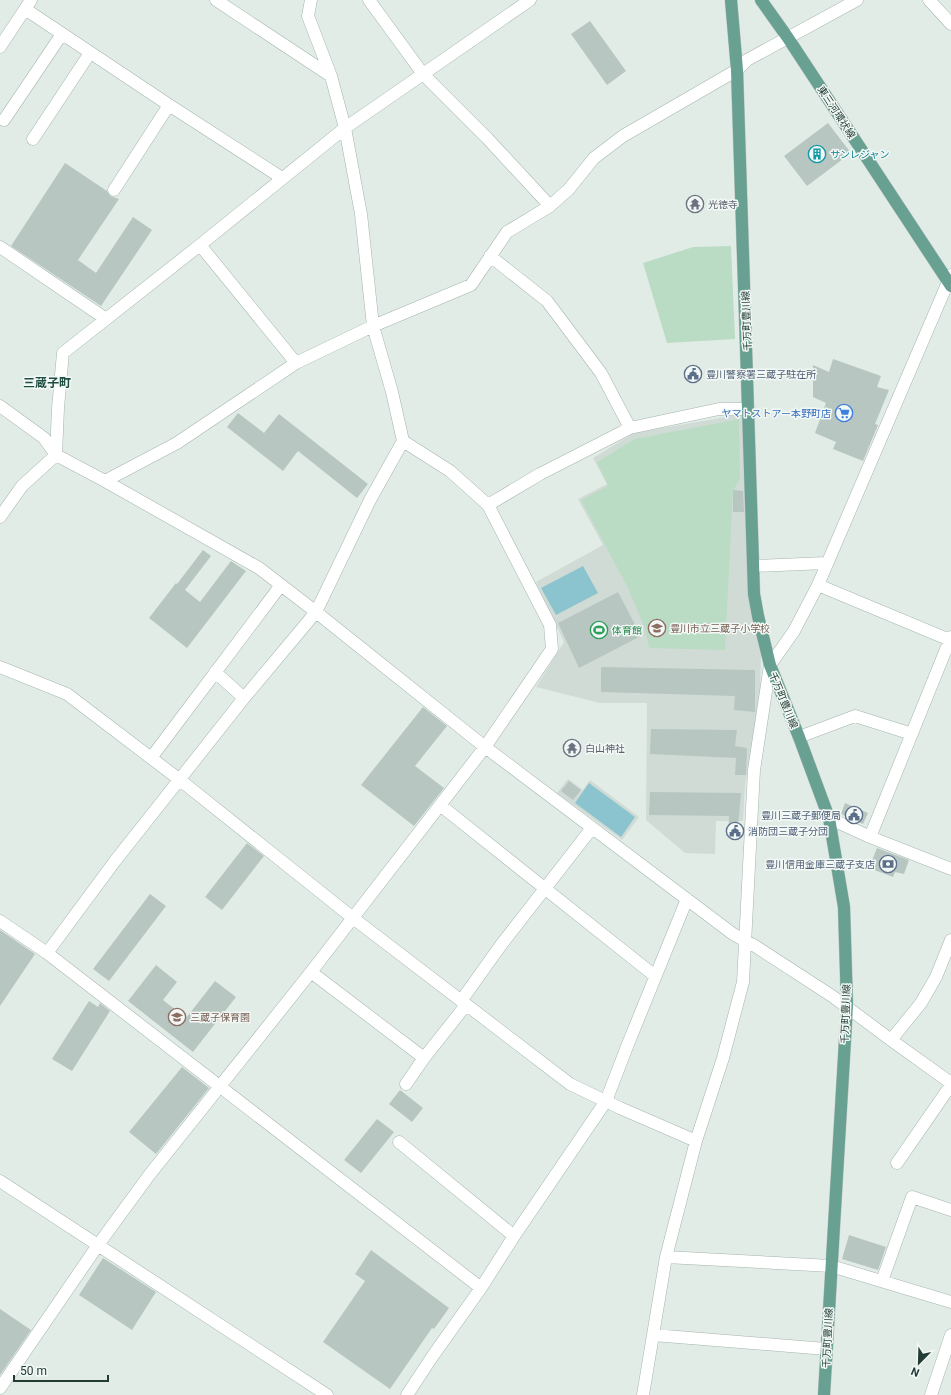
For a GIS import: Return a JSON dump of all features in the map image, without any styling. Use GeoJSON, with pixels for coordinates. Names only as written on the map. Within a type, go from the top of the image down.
{"type":"FeatureCollection","features":[{"type":"Feature","properties":{"kind":"main road","name":"千万町豊川線"},"geometry":{"type":"LineString","coordinates":[[731,0],[737,70],[754,594],[770,665],[829,818],[844,907],[846,1006],[824,1395]]}},
{"type":"Feature","properties":{"kind":"main road","name":"東三河環状線"},"geometry":{"type":"LineString","coordinates":[[761,0],[950,281]]}},
{"type":"Feature","properties":{"kind":"street"},"geometry":{"type":"LineString","coordinates":[[216,0],[332,76]]}},
{"type":"Feature","properties":{"kind":"street"},"geometry":{"type":"LineString","coordinates":[[47,953],[115,861],[244,698],[316,612],[370,500],[403,441],[392,392],[373,326],[361,214],[345,128],[332,76],[308,16],[311,0]]}},
{"type":"Feature","properties":{"kind":"street"},"geometry":{"type":"LineString","coordinates":[[369,0],[423,74],[487,138],[550,206]]}},
{"type":"Feature","properties":{"kind":"street"},"geometry":{"type":"LineString","coordinates":[[0,517],[22,486],[56,455],[58,408],[64,353],[345,128],[530,0]]}},
{"type":"Feature","properties":{"kind":"street"},"geometry":{"type":"LineString","coordinates":[[105,481],[177,443],[296,363],[373,326],[470,285],[507,232],[550,206],[569,189],[594,158],[623,136],[737,70],[747,60],[857,0]]}},
{"type":"Feature","properties":{"kind":"street"},"geometry":{"type":"LineString","coordinates":[[929,0],[951,24]]}},
{"type":"Feature","properties":{"kind":"street"},"geometry":{"type":"LineString","coordinates":[[0,47],[28,4],[62,34],[282,178]]}},
{"type":"Feature","properties":{"kind":"street"},"geometry":{"type":"LineString","coordinates":[[4,120],[62,34]]}},
{"type":"Feature","properties":{"kind":"street"},"geometry":{"type":"LineString","coordinates":[[33,139],[90,53]]}},
{"type":"Feature","properties":{"kind":"street"},"geometry":{"type":"LineString","coordinates":[[114,190],[169,105]]}},
{"type":"Feature","properties":{"kind":"street"},"geometry":{"type":"LineString","coordinates":[[200,245],[296,363]]}},
{"type":"Feature","properties":{"kind":"street"},"geometry":{"type":"LineString","coordinates":[[0,247],[106,319]]}},
{"type":"Feature","properties":{"kind":"street"},"geometry":{"type":"LineString","coordinates":[[490,256],[547,301],[601,373],[630,428]]}},
{"type":"Feature","properties":{"kind":"street"},"geometry":{"type":"LineString","coordinates":[[643,1395],[666,1257],[696,1141],[723,1058],[743,982],[754,770],[770,665],[794,631],[818,585],[826,563],[950,281]]}},
{"type":"Feature","properties":{"kind":"street"},"geometry":{"type":"LineString","coordinates":[[0,406],[44,438],[56,455],[259,568],[485,747],[733,934],[761,950],[846,1006],[951,1084],[897,1163]]}},
{"type":"Feature","properties":{"kind":"street"},"geometry":{"type":"LineString","coordinates":[[488,505],[540,474],[630,428],[719,409],[749,409]]}},
{"type":"Feature","properties":{"kind":"street"},"geometry":{"type":"LineString","coordinates":[[0,1388],[98,1245],[150,1174],[221,1087],[485,747],[552,648],[550,625],[488,505],[450,471],[403,441]]}},
{"type":"Feature","properties":{"kind":"street"},"geometry":{"type":"LineString","coordinates":[[754,566],[826,563]]}},
{"type":"Feature","properties":{"kind":"street"},"geometry":{"type":"LineString","coordinates":[[151,758],[282,585]]}},
{"type":"Feature","properties":{"kind":"street"},"geometry":{"type":"LineString","coordinates":[[818,585],[950,638],[870,837]]}},
{"type":"Feature","properties":{"kind":"street"},"geometry":{"type":"LineString","coordinates":[[0,667],[67,694],[180,780],[353,918],[570,1084],[696,1141]]}},
{"type":"Feature","properties":{"kind":"street"},"geometry":{"type":"LineString","coordinates":[[215,672],[244,698]]}},
{"type":"Feature","properties":{"kind":"street"},"geometry":{"type":"LineString","coordinates":[[799,737],[855,716],[912,734]]}},
{"type":"Feature","properties":{"kind":"street"},"geometry":{"type":"LineString","coordinates":[[440,805],[655,976]]}},
{"type":"Feature","properties":{"kind":"street"},"geometry":{"type":"LineString","coordinates":[[829,818],[870,837],[951,869]]}},
{"type":"Feature","properties":{"kind":"street"},"geometry":{"type":"LineString","coordinates":[[406,1084],[545,888],[592,828]]}},
{"type":"Feature","properties":{"kind":"street"},"geometry":{"type":"LineString","coordinates":[[407,1395],[481,1288],[514,1236],[606,1101],[687,899]]}},
{"type":"Feature","properties":{"kind":"street"},"geometry":{"type":"LineString","coordinates":[[0,921],[47,953],[481,1288]]}},
{"type":"Feature","properties":{"kind":"street"},"geometry":{"type":"LineString","coordinates":[[891,1040],[921,1003],[936,977],[951,940]]}},
{"type":"Feature","properties":{"kind":"street"},"geometry":{"type":"LineString","coordinates":[[311,972],[424,1058]]}},
{"type":"Feature","properties":{"kind":"street"},"geometry":{"type":"LineString","coordinates":[[399,1142],[514,1236]]}},
{"type":"Feature","properties":{"kind":"street"},"geometry":{"type":"LineString","coordinates":[[0,1181],[326,1395]]}},
{"type":"Feature","properties":{"kind":"street"},"geometry":{"type":"LineString","coordinates":[[882,1281],[912,1197],[951,1210]]}},
{"type":"Feature","properties":{"kind":"street"},"geometry":{"type":"LineString","coordinates":[[666,1257],[831,1266],[951,1302]]}},
{"type":"Feature","properties":{"kind":"street"},"geometry":{"type":"LineString","coordinates":[[653,1335],[826,1349]]}},
{"type":"Feature","properties":{"kind":"street"},"geometry":{"type":"LineString","coordinates":[[931,1395],[948,1354],[951,1335]]}},
{"type":"Feature","properties":{"kind":"shaded area","name":"豊川市立三蔵子小学校"},"geometry":{"type":"Polygon","coordinates":[[[743,414],[761,649],[760,692],[745,786],[743,821],[716,821],[715,854],[685,853],[646,820],[647,703],[600,703],[536,687],[564,642],[536,582],[603,545],[578,499],[607,484],[593,458],[634,433],[743,414]]]}},
{"type":"Feature","properties":{"kind":"shaded area"},"geometry":{"type":"Polygon","coordinates":[[[568,779],[583,790],[590,780],[639,817],[622,840],[557,793],[568,779]]]}},
{"type":"Feature","properties":{"kind":"green space"},"geometry":{"type":"Polygon","coordinates":[[[731,246],[735,339],[667,343],[643,263],[693,247],[731,246]]]}},
{"type":"Feature","properties":{"kind":"green space"},"geometry":{"type":"Polygon","coordinates":[[[739,419],[740,479],[733,491],[725,650],[649,648],[645,628],[627,586],[581,500],[608,486],[597,462],[635,439],[739,419]]]}},
{"type":"Feature","properties":{"kind":"water"},"geometry":{"type":"Polygon","coordinates":[[[583,566],[598,593],[556,615],[541,588],[583,566]]]}},
{"type":"Feature","properties":{"kind":"water"},"geometry":{"type":"Polygon","coordinates":[[[589,783],[635,817],[621,837],[575,803],[589,783]]]}},
{"type":"Feature","properties":{"kind":"building"},"geometry":{"type":"Polygon","coordinates":[[[590,21],[626,71],[607,85],[571,34],[590,21]]]}},
{"type":"Feature","properties":{"kind":"building","name":"サンレジャン"},"geometry":{"type":"Polygon","coordinates":[[[828,123],[851,153],[807,186],[784,156],[828,123]]]}},
{"type":"Feature","properties":{"kind":"building"},"geometry":{"type":"Polygon","coordinates":[[[65,163],[107,191],[110,196],[119,199],[78,260],[96,273],[133,217],[152,230],[101,306],[11,246],[65,163]]]}},
{"type":"Feature","properties":{"kind":"building"},"geometry":{"type":"Polygon","coordinates":[[[833,359],[881,376],[877,387],[889,390],[875,424],[878,425],[863,461],[833,449],[836,442],[815,433],[826,403],[813,397],[813,365],[829,372],[833,359]]]}},
{"type":"Feature","properties":{"kind":"building"},"geometry":{"type":"Polygon","coordinates":[[[238,413],[264,433],[279,414],[368,484],[357,498],[298,451],[283,471],[227,427],[238,413]]]}},
{"type":"Feature","properties":{"kind":"building"},"geometry":{"type":"Polygon","coordinates":[[[733,490],[743,491],[744,512],[733,512],[733,490]]]}},
{"type":"Feature","properties":{"kind":"building"},"geometry":{"type":"Polygon","coordinates":[[[203,550],[211,556],[185,590],[200,602],[231,561],[246,571],[187,648],[149,618],[203,550]]]}},
{"type":"Feature","properties":{"kind":"building","name":"体育館"},"geometry":{"type":"Polygon","coordinates":[[[618,592],[641,636],[579,668],[558,623],[618,592]]]}},
{"type":"Feature","properties":{"kind":"building"},"geometry":{"type":"Polygon","coordinates":[[[601,667],[755,670],[755,712],[734,710],[735,696],[601,692],[601,667]]]}},
{"type":"Feature","properties":{"kind":"building"},"geometry":{"type":"Polygon","coordinates":[[[423,707],[447,726],[415,766],[444,788],[414,826],[361,785],[423,707]]]}},
{"type":"Feature","properties":{"kind":"building"},"geometry":{"type":"Polygon","coordinates":[[[651,729],[737,730],[735,746],[747,748],[746,775],[735,775],[736,758],[650,754],[651,729]]]}},
{"type":"Feature","properties":{"kind":"building"},"geometry":{"type":"Polygon","coordinates":[[[569,781],[581,790],[573,800],[561,791],[569,781]]]}},
{"type":"Feature","properties":{"kind":"building"},"geometry":{"type":"Polygon","coordinates":[[[650,792],[741,793],[738,826],[742,826],[742,836],[728,836],[729,816],[649,815],[650,792]]]}},
{"type":"Feature","properties":{"kind":"building"},"geometry":{"type":"Polygon","coordinates":[[[845,803],[868,813],[863,824],[841,814],[845,803]]]}},
{"type":"Feature","properties":{"kind":"building"},"geometry":{"type":"Polygon","coordinates":[[[247,843],[264,856],[222,910],[205,897],[247,843]]]}},
{"type":"Feature","properties":{"kind":"building"},"geometry":{"type":"Polygon","coordinates":[[[877,848],[909,860],[904,874],[895,872],[893,877],[869,868],[877,848]]]}},
{"type":"Feature","properties":{"kind":"building"},"geometry":{"type":"Polygon","coordinates":[[[150,894],[166,906],[109,981],[93,969],[150,894]]]}},
{"type":"Feature","properties":{"kind":"building"},"geometry":{"type":"Polygon","coordinates":[[[0,930],[35,954],[0,1006],[0,930]]]}},
{"type":"Feature","properties":{"kind":"building"},"geometry":{"type":"Polygon","coordinates":[[[156,965],[177,982],[163,1000],[186,1018],[215,981],[236,997],[193,1052],[128,1001],[156,965]]]}},
{"type":"Feature","properties":{"kind":"building"},"geometry":{"type":"Polygon","coordinates":[[[89,1001],[98,1007],[100,1003],[110,1011],[72,1071],[52,1059],[89,1001]]]}},
{"type":"Feature","properties":{"kind":"building"},"geometry":{"type":"Polygon","coordinates":[[[182,1067],[209,1088],[156,1154],[129,1132],[182,1067]]]}},
{"type":"Feature","properties":{"kind":"building"},"geometry":{"type":"Polygon","coordinates":[[[400,1090],[423,1108],[412,1122],[389,1104],[400,1090]]]}},
{"type":"Feature","properties":{"kind":"building"},"geometry":{"type":"Polygon","coordinates":[[[377,1119],[394,1132],[361,1173],[344,1160],[377,1119]]]}},
{"type":"Feature","properties":{"kind":"building"},"geometry":{"type":"Polygon","coordinates":[[[849,1235],[886,1247],[878,1270],[842,1259],[849,1235]]]}},
{"type":"Feature","properties":{"kind":"building"},"geometry":{"type":"Polygon","coordinates":[[[371,1250],[449,1308],[434,1329],[432,1328],[390,1389],[323,1342],[365,1281],[355,1274],[371,1250]]]}},
{"type":"Feature","properties":{"kind":"building"},"geometry":{"type":"Polygon","coordinates":[[[103,1258],[156,1292],[132,1330],[79,1295],[103,1258]]]}},
{"type":"Feature","properties":{"kind":"building"},"geometry":{"type":"Polygon","coordinates":[[[0,1309],[31,1330],[0,1375],[0,1309]]]}},
{"type":"Feature","properties":{"kind":"place","name":"サンレジャン"},"geometry":{"type":"Point","coordinates":[817,154]}},
{"type":"Feature","properties":{"kind":"place","name":"光徳寺"},"geometry":{"type":"Point","coordinates":[695,204]}},
{"type":"Feature","properties":{"kind":"place","name":"豊川警察署三蔵子駐在所"},"geometry":{"type":"Point","coordinates":[693,374]}},
{"type":"Feature","properties":{"kind":"place","name":"ヤマトストアー本野町店"},"geometry":{"type":"Point","coordinates":[844,413]}},
{"type":"Feature","properties":{"kind":"place","name":"豊川市立三蔵子小学校"},"geometry":{"type":"Point","coordinates":[657,628]}},
{"type":"Feature","properties":{"kind":"place","name":"体育館"},"geometry":{"type":"Point","coordinates":[599,630]}},
{"type":"Feature","properties":{"kind":"place","name":"白山神社"},"geometry":{"type":"Point","coordinates":[572,748]}},
{"type":"Feature","properties":{"kind":"place","name":"豊川三蔵子郵便局"},"geometry":{"type":"Point","coordinates":[854,815]}},
{"type":"Feature","properties":{"kind":"place","name":"消防団三蔵子分団"},"geometry":{"type":"Point","coordinates":[735,831]}},
{"type":"Feature","properties":{"kind":"place","name":"豊川信用金庫三蔵子支店"},"geometry":{"type":"Point","coordinates":[888,864]}},
{"type":"Feature","properties":{"kind":"place","name":"三蔵子保育園"},"geometry":{"type":"Point","coordinates":[177,1017]}},
{"type":"Feature","properties":{"kind":"district","name":"三蔵子町"},"geometry":{"type":"Point","coordinates":[47,383]}}]}
